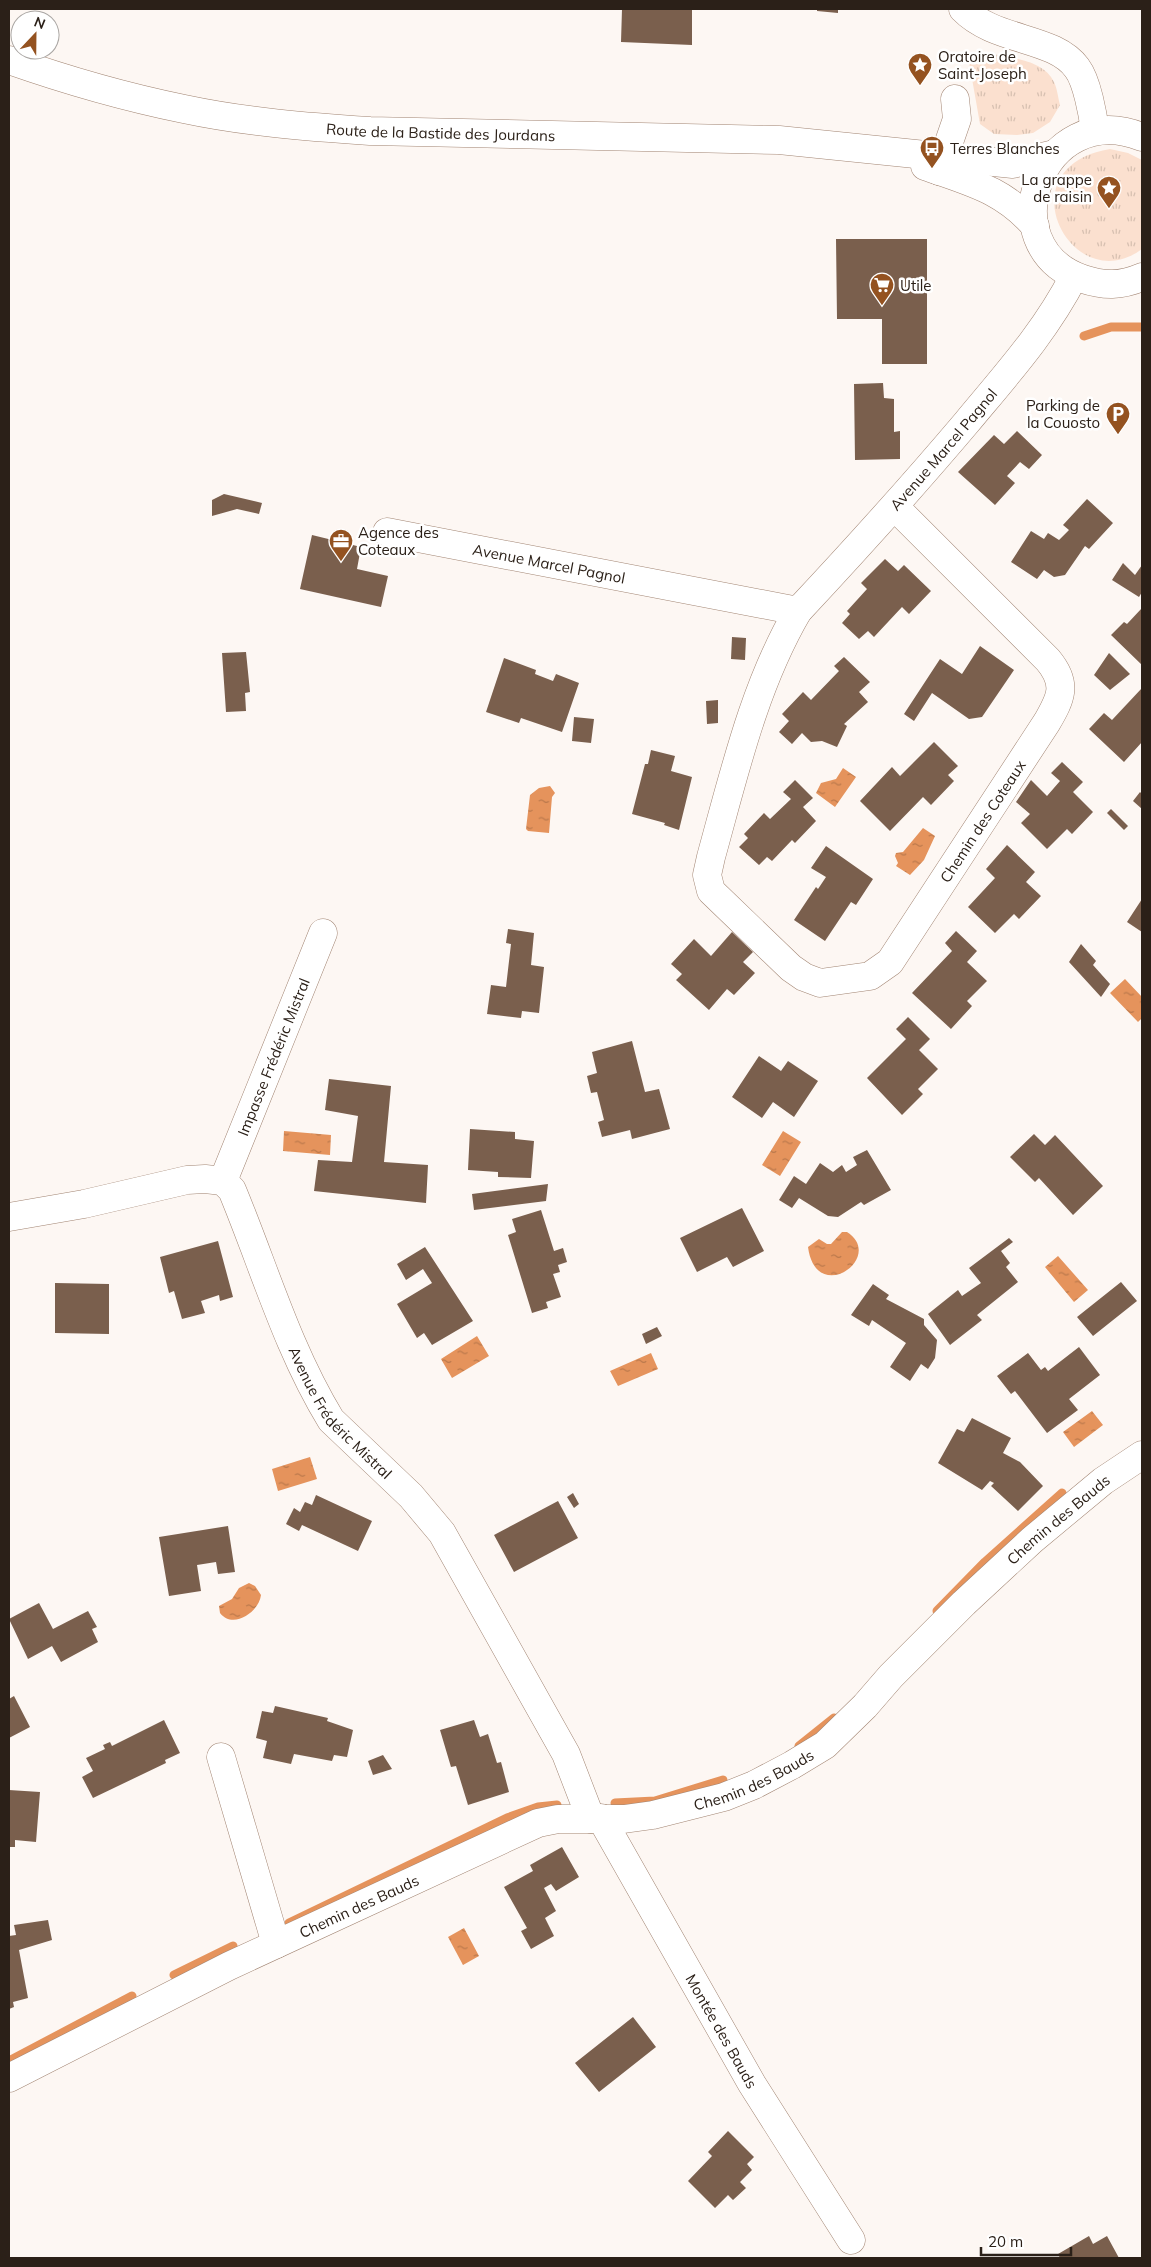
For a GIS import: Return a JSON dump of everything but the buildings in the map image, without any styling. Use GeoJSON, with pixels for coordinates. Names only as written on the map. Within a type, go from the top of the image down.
{"type":"FeatureCollection","features":[{"type":"Feature","properties":{"kind":"street"},"geometry":{"type":"LineString","coordinates":[[963,9],[995,31],[1044,46],[1063,54],[1071,60],[1079,70],[1093,117],[1095,131]]}},
{"type":"Feature","properties":{"kind":"street","name":"Route de la Bastide des Jourdans"},"geometry":{"type":"LineString","coordinates":[[9,60],[94,87],[185,109],[323,128],[370,131],[779,140],[881,151],[942,165],[1013,164],[1034,161],[1054,154]]}},
{"type":"Feature","properties":{"kind":"street"},"geometry":{"type":"LineString","coordinates":[[942,165],[957,119],[955,99]]}},
{"type":"Feature","properties":{"kind":"street"},"geometry":{"type":"LineString","coordinates":[[1142,137],[1113,130],[1095,131],[1069,142],[1054,154],[1042,169],[1035,187],[1032,207],[1035,226],[1044,248],[1051,258],[1074,276],[1098,284],[1112,285],[1142,278]]}},
{"type":"Feature","properties":{"kind":"street","name":"Route de la Bastide des Jourdans"},"geometry":{"type":"LineString","coordinates":[[942,165],[968,181],[1008,200],[1019,208],[1035,226]]}},
{"type":"Feature","properties":{"kind":"street","name":"Avenue Marcel Pagnol"},"geometry":{"type":"LineString","coordinates":[[707,875],[721,820],[764,680],[781,640],[798,611],[895,507],[1024,354],[1047,322],[1074,276]]}},
{"type":"Feature","properties":{"kind":"street","name":"Chemin des Coteaux"},"geometry":{"type":"LineString","coordinates":[[707,875],[709,886],[717,899],[804,978],[820,982],[870,976],[890,962],[1059,701],[1061,684],[1056,671],[1048,660],[895,507]]}},
{"type":"Feature","properties":{"kind":"street","name":"Avenue Marcel Pagnol"},"geometry":{"type":"LineString","coordinates":[[388,532],[798,611]]}},
{"type":"Feature","properties":{"kind":"street","name":"Impasse Frédéric Mistral"},"geometry":{"type":"LineString","coordinates":[[223,1181],[323,933]]}},
{"type":"Feature","properties":{"kind":"street"},"geometry":{"type":"LineString","coordinates":[[9,1217],[84,1204],[187,1180],[223,1181]]}},
{"type":"Feature","properties":{"kind":"street","name":"Avenue Frédéric Mistral"},"geometry":{"type":"LineString","coordinates":[[223,1181],[232,1190],[299,1363],[331,1420],[411,1496],[442,1533],[566,1754],[596,1818]]}},
{"type":"Feature","properties":{"kind":"street","name":"Chemin des Bauds"},"geometry":{"type":"LineString","coordinates":[[9,2078],[229,1966],[538,1823],[558,1819],[624,1819],[653,1815],[724,1797],[754,1785],[825,1745],[964,1603],[1025,1546],[1103,1481],[1142,1455]]}},
{"type":"Feature","properties":{"kind":"street"},"geometry":{"type":"LineString","coordinates":[[221,1757],[276,1944]]}},
{"type":"Feature","properties":{"kind":"street","name":"Montée des Bauds"},"geometry":{"type":"LineString","coordinates":[[596,1818],[752,2084],[851,2240]]}},
{"type":"Feature","properties":{"kind":"green space"},"geometry":{"type":"Polygon","coordinates":[[[992,54],[1027,61],[1043,69],[1049,75],[1055,84],[1060,105],[1050,122],[1033,133],[1017,135],[994,134],[980,124],[968,56],[992,54]]]}},
{"type":"Feature","properties":{"kind":"green space"},"geometry":{"type":"Polygon","coordinates":[[[1110,149],[1128,153],[1142,160],[1142,249],[1116,260],[1092,258],[1073,245],[1059,225],[1054,202],[1060,180],[1077,161],[1110,149]]]}},
{"type":"Feature","properties":{"kind":"water"},"geometry":{"type":"Polygon","coordinates":[[[843,768],[856,777],[835,807],[816,793],[821,783],[836,779],[843,768]]]}},
{"type":"Feature","properties":{"kind":"water"},"geometry":{"type":"Polygon","coordinates":[[[550,786],[555,793],[552,797],[549,833],[528,831],[526,829],[530,795],[539,788],[550,786]]]}},
{"type":"Feature","properties":{"kind":"water"},"geometry":{"type":"Polygon","coordinates":[[[923,828],[935,836],[924,860],[910,875],[896,866],[898,863],[895,856],[896,853],[903,852],[923,828]]]}},
{"type":"Feature","properties":{"kind":"water"},"geometry":{"type":"Polygon","coordinates":[[[1125,979],[1142,997],[1142,1018],[1138,1022],[1110,993],[1125,979]]]}},
{"type":"Feature","properties":{"kind":"water"},"geometry":{"type":"Polygon","coordinates":[[[284,1131],[331,1135],[330,1155],[283,1151],[284,1131]]]}},
{"type":"Feature","properties":{"kind":"water"},"geometry":{"type":"Polygon","coordinates":[[[783,1131],[801,1142],[780,1176],[762,1165],[783,1131]]]}},
{"type":"Feature","properties":{"kind":"water"},"geometry":{"type":"Polygon","coordinates":[[[842,1232],[847,1232],[857,1242],[858,1253],[854,1264],[845,1271],[834,1275],[823,1273],[814,1265],[808,1247],[819,1239],[827,1244],[831,1244],[842,1232]]]}},
{"type":"Feature","properties":{"kind":"water"},"geometry":{"type":"Polygon","coordinates":[[[1058,1256],[1088,1290],[1074,1302],[1045,1267],[1058,1256]]]}},
{"type":"Feature","properties":{"kind":"water"},"geometry":{"type":"Polygon","coordinates":[[[477,1336],[489,1356],[452,1378],[441,1359],[477,1336]]]}},
{"type":"Feature","properties":{"kind":"water"},"geometry":{"type":"Polygon","coordinates":[[[651,1353],[658,1369],[618,1386],[610,1371],[651,1353]]]}},
{"type":"Feature","properties":{"kind":"water"},"geometry":{"type":"Polygon","coordinates":[[[1092,1411],[1103,1425],[1074,1447],[1063,1432],[1092,1411]]]}},
{"type":"Feature","properties":{"kind":"water"},"geometry":{"type":"Polygon","coordinates":[[[310,1457],[317,1479],[278,1491],[272,1469],[310,1457]]]}},
{"type":"Feature","properties":{"kind":"water"},"geometry":{"type":"Polygon","coordinates":[[[249,1583],[255,1586],[261,1595],[256,1607],[245,1617],[232,1620],[225,1618],[220,1613],[219,1606],[232,1599],[239,1588],[249,1583]]]}},
{"type":"Feature","properties":{"kind":"water"},"geometry":{"type":"Polygon","coordinates":[[[464,1928],[479,1956],[463,1965],[448,1937],[464,1928]]]}},
{"type":"Feature","properties":{"kind":"waterway"},"geometry":{"type":"LineString","coordinates":[[1084,336],[1111,327],[1142,327]]}},
{"type":"Feature","properties":{"kind":"waterway"},"geometry":{"type":"LineString","coordinates":[[937,1611],[985,1562],[1062,1493]]}},
{"type":"Feature","properties":{"kind":"waterway"},"geometry":{"type":"LineString","coordinates":[[799,1746],[834,1718]]}},
{"type":"Feature","properties":{"kind":"waterway"},"geometry":{"type":"LineString","coordinates":[[615,1803],[655,1801],[723,1780]]}},
{"type":"Feature","properties":{"kind":"waterway"},"geometry":{"type":"LineString","coordinates":[[289,1923],[507,1818],[538,1807],[557,1805]]}},
{"type":"Feature","properties":{"kind":"waterway"},"geometry":{"type":"LineString","coordinates":[[174,1975],[233,1946]]}},
{"type":"Feature","properties":{"kind":"waterway"},"geometry":{"type":"LineString","coordinates":[[9,2061],[132,1996]]}},
{"type":"Feature","properties":{"kind":"place","name":"Oratoire de Saint-Joseph"},"geometry":{"type":"Point","coordinates":[920,86]}},
{"type":"Feature","properties":{"kind":"place","name":"Terres Blanches"},"geometry":{"type":"Point","coordinates":[932,169]}},
{"type":"Feature","properties":{"kind":"place","name":"La grappe de raisin"},"geometry":{"type":"Point","coordinates":[1109,209]}},
{"type":"Feature","properties":{"kind":"place","name":"Utile"},"geometry":{"type":"Point","coordinates":[882,306]}},
{"type":"Feature","properties":{"kind":"place","name":"Parking de la Couosto"},"geometry":{"type":"Point","coordinates":[1118,435]}},
{"type":"Feature","properties":{"kind":"place","name":"Agence des Coteaux"},"geometry":{"type":"Point","coordinates":[341,562]}}]}
